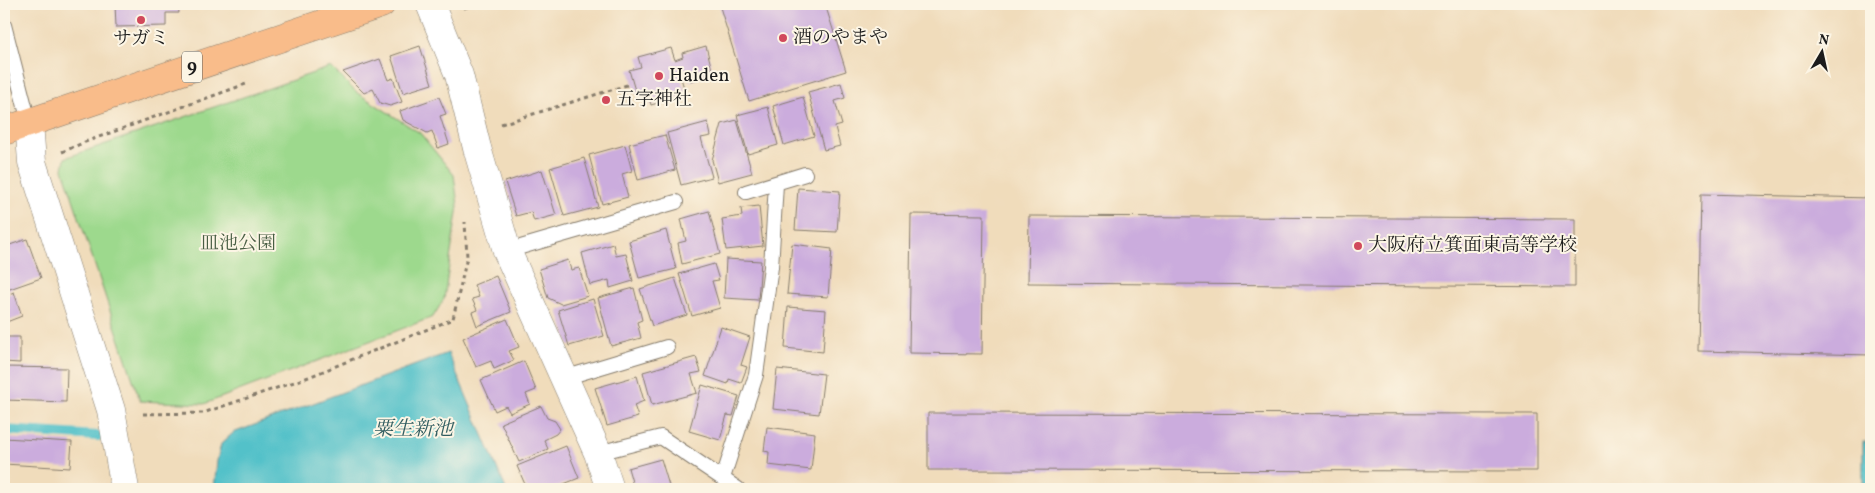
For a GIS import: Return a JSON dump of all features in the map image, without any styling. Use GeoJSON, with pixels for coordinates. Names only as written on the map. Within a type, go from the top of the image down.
{"type":"FeatureCollection","features":[{"type":"Feature","properties":{"kind":"main road","name":"9"},"geometry":{"type":"LineString","coordinates":[[16,126],[381,4]]}},
{"type":"Feature","properties":{"kind":"street"},"geometry":{"type":"LineString","coordinates":[[433,11],[459,75],[477,148],[507,251],[598,453],[610,489]]}},
{"type":"Feature","properties":{"kind":"street"},"geometry":{"type":"LineString","coordinates":[[16,126],[32,162],[111,410],[125,489]]}},
{"type":"Feature","properties":{"kind":"lane"},"geometry":{"type":"LineString","coordinates":[[4,26],[16,126]]}},
{"type":"Feature","properties":{"kind":"lane"},"geometry":{"type":"LineString","coordinates":[[746,192],[805,174]]}},
{"type":"Feature","properties":{"kind":"lane"},"geometry":{"type":"LineString","coordinates":[[723,478],[756,375],[771,267],[776,184]]}},
{"type":"Feature","properties":{"kind":"lane"},"geometry":{"type":"LineString","coordinates":[[507,251],[676,202]]}},
{"type":"Feature","properties":{"kind":"lane"},"geometry":{"type":"LineString","coordinates":[[564,378],[667,347]]}},
{"type":"Feature","properties":{"kind":"lane"},"geometry":{"type":"LineString","coordinates":[[598,453],[661,437],[738,489]]}},
{"type":"Feature","properties":{"kind":"path"},"geometry":{"type":"LineString","coordinates":[[433,11],[475,4]]}},
{"type":"Feature","properties":{"kind":"path"},"geometry":{"type":"LineString","coordinates":[[54,155],[85,142],[251,83]]}},
{"type":"Feature","properties":{"kind":"path"},"geometry":{"type":"LineString","coordinates":[[509,122],[627,85]]}},
{"type":"Feature","properties":{"kind":"path"},"geometry":{"type":"LineString","coordinates":[[111,410],[135,414],[203,413],[306,378],[453,319],[466,257],[465,220]]}},
{"type":"Feature","properties":{"kind":"green space","name":"皿池公園"},"geometry":{"type":"Polygon","coordinates":[[[331,67],[356,92],[420,133],[454,175],[458,206],[444,299],[433,317],[204,404],[140,401],[63,169],[65,158],[331,67]]]}},
{"type":"Feature","properties":{"kind":"water","name":"粟生新池"},"geometry":{"type":"Polygon","coordinates":[[[448,353],[506,489],[214,489],[221,444],[233,433],[448,353]]]}},
{"type":"Feature","properties":{"kind":"water"},"geometry":{"type":"Polygon","coordinates":[[[1863,442],[1871,442],[1871,489],[1863,489],[1863,442]]]}},
{"type":"Feature","properties":{"kind":"building","name":"サガミ"},"geometry":{"type":"Polygon","coordinates":[[[115,4],[178,4],[179,13],[166,13],[166,26],[116,27],[115,4]]]}},
{"type":"Feature","properties":{"kind":"building","name":"酒のやまや"},"geometry":{"type":"Polygon","coordinates":[[[719,4],[825,4],[846,71],[749,101],[719,4]]]}},
{"type":"Feature","properties":{"kind":"building"},"geometry":{"type":"Polygon","coordinates":[[[420,46],[432,84],[403,93],[391,56],[420,46]]]}},
{"type":"Feature","properties":{"kind":"building","name":"Haiden"},"geometry":{"type":"Polygon","coordinates":[[[706,46],[713,74],[690,81],[688,76],[681,78],[686,95],[651,105],[647,91],[636,94],[629,70],[641,67],[638,57],[671,48],[675,60],[683,57],[682,53],[706,46]]]}},
{"type":"Feature","properties":{"kind":"building"},"geometry":{"type":"Polygon","coordinates":[[[380,59],[388,80],[393,78],[402,102],[390,106],[380,103],[373,89],[364,93],[343,72],[380,59]]]}},
{"type":"Feature","properties":{"kind":"building"},"geometry":{"type":"Polygon","coordinates":[[[841,83],[845,98],[835,101],[842,125],[835,127],[840,146],[824,150],[808,92],[841,83]]]}},
{"type":"Feature","properties":{"kind":"building"},"geometry":{"type":"Polygon","coordinates":[[[439,97],[446,114],[440,116],[449,144],[438,148],[432,131],[427,133],[403,120],[400,111],[439,97]]]}},
{"type":"Feature","properties":{"kind":"building"},"geometry":{"type":"Polygon","coordinates":[[[803,97],[814,136],[784,145],[773,106],[803,97]]]}},
{"type":"Feature","properties":{"kind":"building"},"geometry":{"type":"Polygon","coordinates":[[[768,107],[778,145],[748,154],[737,115],[768,107]]]}},
{"type":"Feature","properties":{"kind":"building"},"geometry":{"type":"Polygon","coordinates":[[[737,120],[752,173],[718,182],[712,160],[722,124],[737,120]]]}},
{"type":"Feature","properties":{"kind":"building"},"geometry":{"type":"Polygon","coordinates":[[[708,122],[711,136],[701,138],[712,177],[681,185],[667,133],[708,122]]]}},
{"type":"Feature","properties":{"kind":"building"},"geometry":{"type":"Polygon","coordinates":[[[665,135],[675,170],[638,180],[629,144],[665,135]]]}},
{"type":"Feature","properties":{"kind":"building"},"geometry":{"type":"Polygon","coordinates":[[[625,145],[632,171],[622,174],[628,197],[602,204],[589,155],[625,145]]]}},
{"type":"Feature","properties":{"kind":"building"},"geometry":{"type":"Polygon","coordinates":[[[584,158],[598,207],[564,216],[550,168],[584,158]]]}},
{"type":"Feature","properties":{"kind":"building"},"geometry":{"type":"Polygon","coordinates":[[[542,170],[556,215],[534,221],[531,212],[516,216],[505,182],[542,170]]]}},
{"type":"Feature","properties":{"kind":"building"},"geometry":{"type":"Polygon","coordinates":[[[798,188],[840,191],[837,232],[795,230],[798,188]]]}},
{"type":"Feature","properties":{"kind":"building"},"geometry":{"type":"Polygon","coordinates":[[[1701,194],[1871,198],[1871,355],[1698,351],[1701,194]]]}},
{"type":"Feature","properties":{"kind":"building"},"geometry":{"type":"Polygon","coordinates":[[[759,206],[763,246],[726,250],[722,219],[742,216],[741,208],[759,206]]]}},
{"type":"Feature","properties":{"kind":"building"},"geometry":{"type":"Polygon","coordinates":[[[709,211],[720,254],[682,264],[678,243],[686,241],[681,219],[709,211]]]}},
{"type":"Feature","properties":{"kind":"building"},"geometry":{"type":"Polygon","coordinates":[[[911,214],[984,215],[982,354],[909,353],[911,214]]]}},
{"type":"Feature","properties":{"kind":"building"},"geometry":{"type":"Polygon","coordinates":[[[1029,216],[1575,219],[1575,287],[1028,283],[1029,216]]]}},
{"type":"Feature","properties":{"kind":"building"},"geometry":{"type":"Polygon","coordinates":[[[666,230],[676,269],[639,278],[629,241],[666,230]]]}},
{"type":"Feature","properties":{"kind":"building"},"geometry":{"type":"Polygon","coordinates":[[[27,239],[41,278],[4,291],[4,247],[27,239]]]}},
{"type":"Feature","properties":{"kind":"building"},"geometry":{"type":"Polygon","coordinates":[[[613,244],[616,256],[626,254],[633,281],[610,288],[609,280],[590,285],[582,253],[613,244]]]}},
{"type":"Feature","properties":{"kind":"building"},"geometry":{"type":"Polygon","coordinates":[[[792,244],[832,249],[828,297],[787,294],[792,244]]]}},
{"type":"Feature","properties":{"kind":"building"},"geometry":{"type":"Polygon","coordinates":[[[726,259],[761,261],[758,300],[724,298],[726,259]]]}},
{"type":"Feature","properties":{"kind":"building"},"geometry":{"type":"Polygon","coordinates":[[[568,260],[571,270],[579,268],[588,296],[561,304],[548,298],[539,269],[568,260]]]}},
{"type":"Feature","properties":{"kind":"building"},"geometry":{"type":"Polygon","coordinates":[[[714,264],[719,280],[712,281],[720,308],[692,316],[679,274],[714,264]]]}},
{"type":"Feature","properties":{"kind":"building"},"geometry":{"type":"Polygon","coordinates":[[[496,276],[511,312],[477,326],[472,312],[477,310],[472,299],[479,297],[474,285],[496,276]]]}},
{"type":"Feature","properties":{"kind":"building"},"geometry":{"type":"Polygon","coordinates":[[[675,278],[687,315],[652,326],[640,289],[675,278]]]}},
{"type":"Feature","properties":{"kind":"building"},"geometry":{"type":"Polygon","coordinates":[[[634,288],[642,320],[637,322],[641,338],[611,346],[598,298],[634,288]]]}},
{"type":"Feature","properties":{"kind":"building"},"geometry":{"type":"Polygon","coordinates":[[[14,292],[22,316],[4,323],[4,296],[14,292]]]}},
{"type":"Feature","properties":{"kind":"building"},"geometry":{"type":"Polygon","coordinates":[[[593,299],[604,336],[569,346],[558,310],[593,299]]]}},
{"type":"Feature","properties":{"kind":"building"},"geometry":{"type":"Polygon","coordinates":[[[788,307],[826,310],[823,352],[785,348],[788,307]]]}},
{"type":"Feature","properties":{"kind":"building"},"geometry":{"type":"Polygon","coordinates":[[[507,319],[519,347],[509,351],[514,360],[494,369],[491,361],[476,367],[463,338],[507,319]]]}},
{"type":"Feature","properties":{"kind":"building"},"geometry":{"type":"Polygon","coordinates":[[[721,327],[750,337],[741,365],[747,367],[741,383],[729,379],[728,384],[705,376],[721,327]]]}},
{"type":"Feature","properties":{"kind":"building"},"geometry":{"type":"Polygon","coordinates":[[[4,337],[20,337],[20,363],[4,362],[4,337]]]}},
{"type":"Feature","properties":{"kind":"building"},"geometry":{"type":"Polygon","coordinates":[[[696,357],[701,372],[691,374],[697,393],[652,405],[643,372],[696,357]]]}},
{"type":"Feature","properties":{"kind":"building"},"geometry":{"type":"Polygon","coordinates":[[[524,361],[536,390],[526,394],[530,404],[510,413],[506,406],[495,411],[481,380],[524,361]]]}},
{"type":"Feature","properties":{"kind":"building"},"geometry":{"type":"Polygon","coordinates":[[[4,367],[67,368],[66,402],[4,400],[4,367]]]}},
{"type":"Feature","properties":{"kind":"building"},"geometry":{"type":"Polygon","coordinates":[[[777,369],[824,374],[819,414],[773,409],[777,369]]]}},
{"type":"Feature","properties":{"kind":"building"},"geometry":{"type":"Polygon","coordinates":[[[637,376],[644,401],[634,405],[638,417],[607,426],[595,388],[637,376]]]}},
{"type":"Feature","properties":{"kind":"building"},"geometry":{"type":"Polygon","coordinates":[[[702,385],[739,396],[733,416],[727,415],[720,440],[689,431],[702,385]]]}},
{"type":"Feature","properties":{"kind":"building"},"geometry":{"type":"Polygon","coordinates":[[[541,406],[547,418],[555,421],[560,429],[556,434],[544,440],[548,449],[519,462],[501,423],[541,406]]]}},
{"type":"Feature","properties":{"kind":"building"},"geometry":{"type":"Polygon","coordinates":[[[928,413],[1537,414],[1537,471],[928,470],[928,413]]]}},
{"type":"Feature","properties":{"kind":"building"},"geometry":{"type":"Polygon","coordinates":[[[767,427],[815,433],[811,470],[768,465],[769,452],[764,451],[767,427]]]}},
{"type":"Feature","properties":{"kind":"building"},"geometry":{"type":"Polygon","coordinates":[[[4,438],[72,442],[70,468],[4,464],[4,438]]]}},
{"type":"Feature","properties":{"kind":"building"},"geometry":{"type":"Polygon","coordinates":[[[566,446],[579,478],[551,489],[527,489],[517,466],[566,446]]]}},
{"type":"Feature","properties":{"kind":"building"},"geometry":{"type":"Polygon","coordinates":[[[661,459],[670,489],[634,489],[628,468],[661,459]]]}},
{"type":"Feature","properties":{"kind":"waterway"},"geometry":{"type":"LineString","coordinates":[[4,430],[98,436]]}},
{"type":"Feature","properties":{"kind":"place","name":"サガミ"},"geometry":{"type":"Point","coordinates":[141,20]}},
{"type":"Feature","properties":{"kind":"place","name":"酒のやまや"},"geometry":{"type":"Point","coordinates":[783,38]}},
{"type":"Feature","properties":{"kind":"place","name":"Haiden"},"geometry":{"type":"Point","coordinates":[659,76]}},
{"type":"Feature","properties":{"kind":"place","name":"五字神社"},"geometry":{"type":"Point","coordinates":[606,100]}},
{"type":"Feature","properties":{"kind":"place","name":"大阪府立箕面東高等学校"},"geometry":{"type":"Point","coordinates":[1358,246]}}]}
